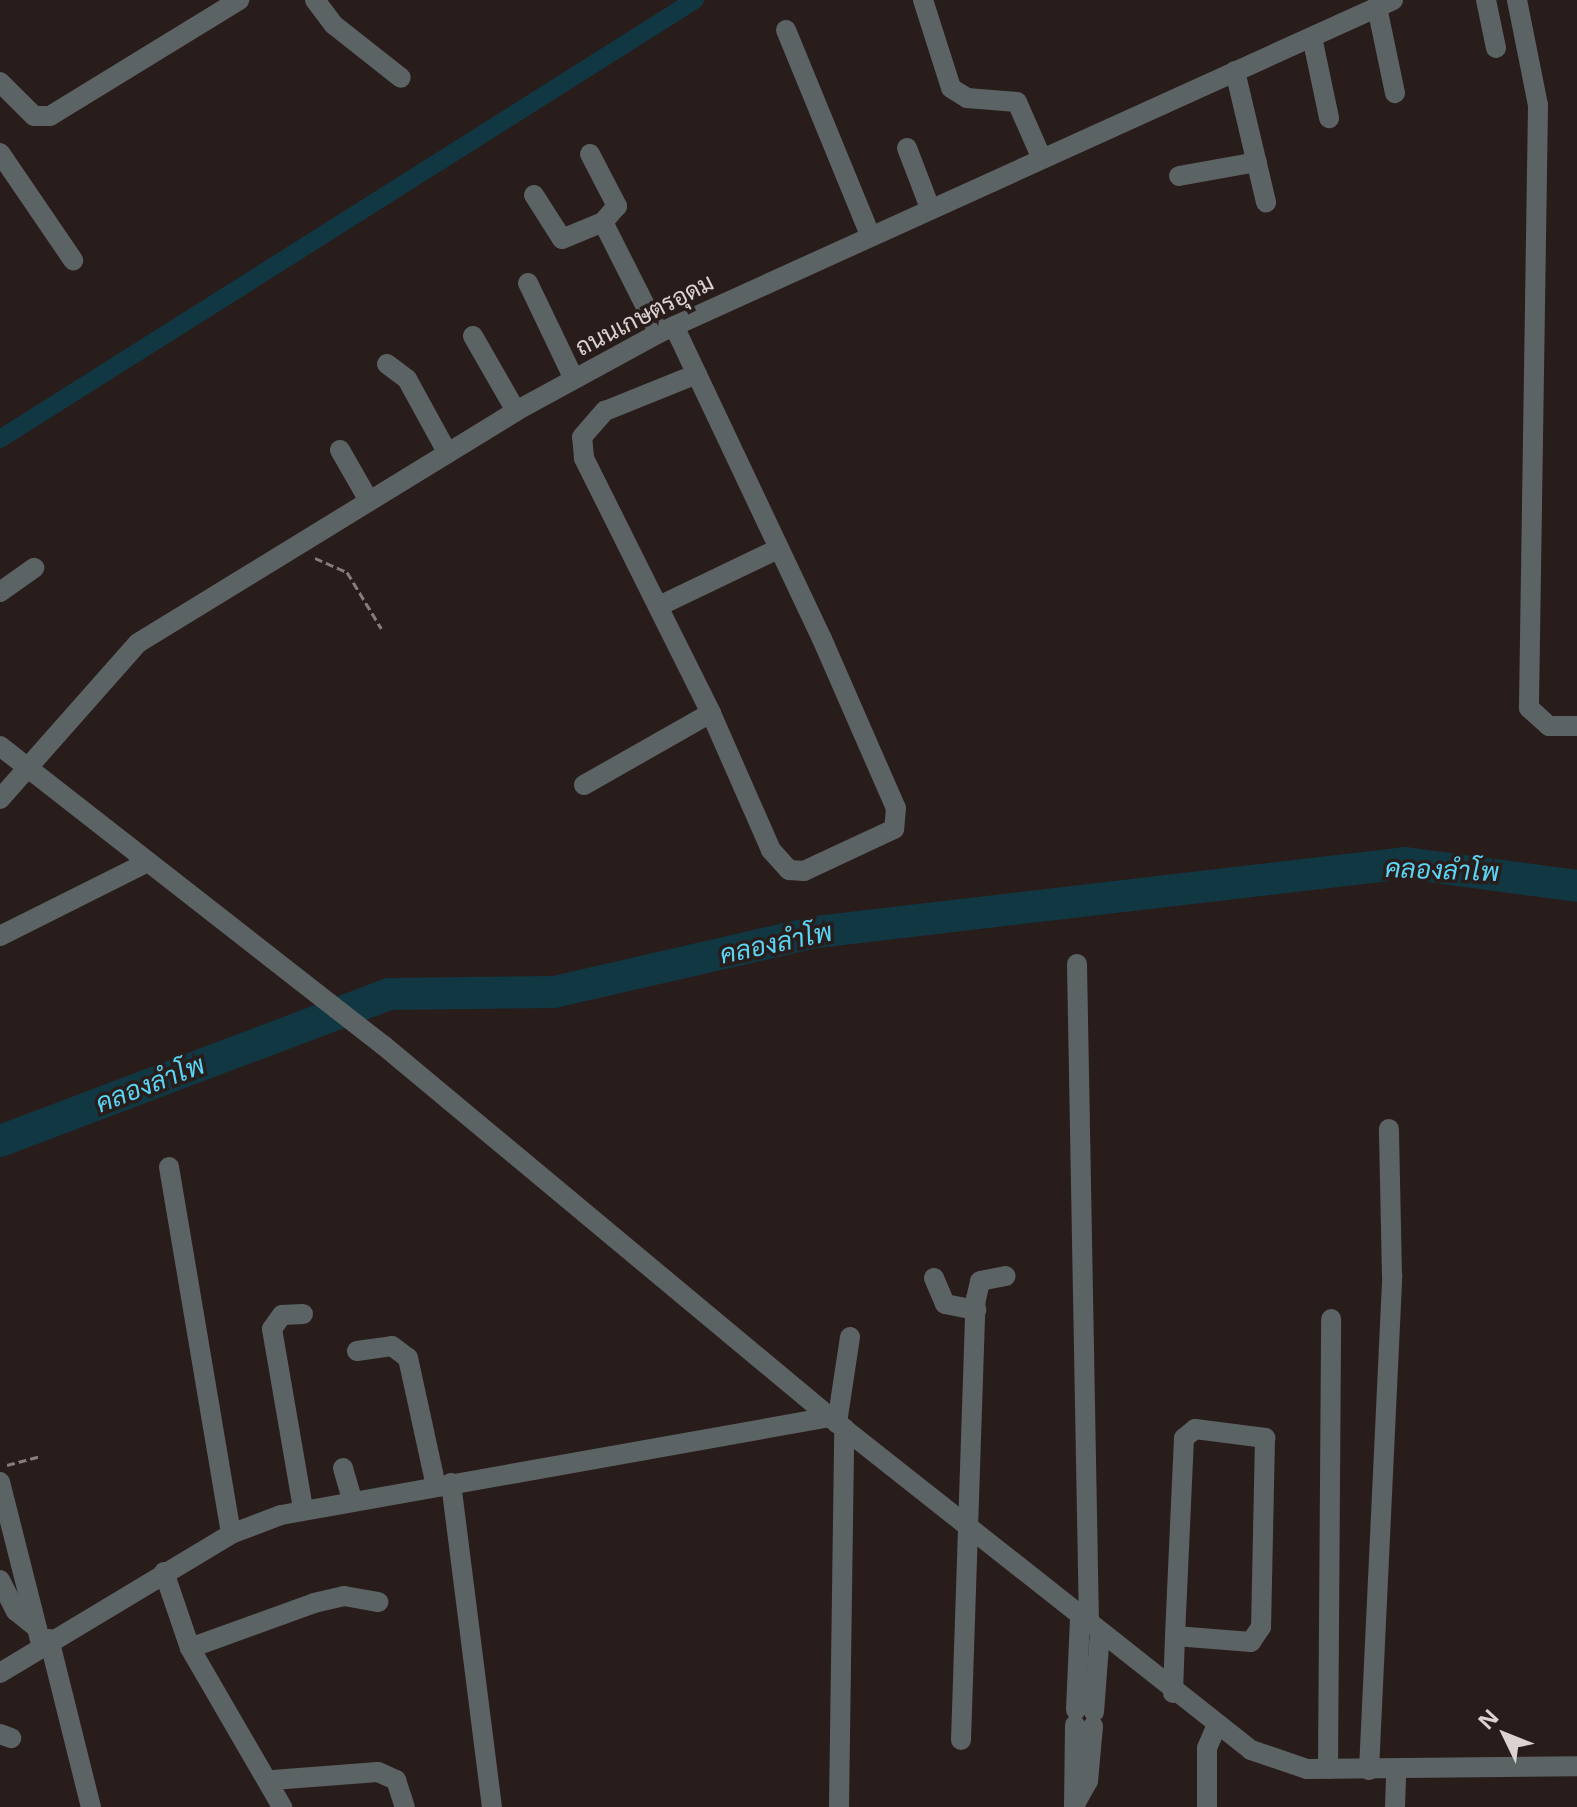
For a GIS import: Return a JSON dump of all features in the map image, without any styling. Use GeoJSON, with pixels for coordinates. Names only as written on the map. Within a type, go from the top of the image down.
{"type":"FeatureCollection","features":[{"type":"Feature","properties":{"kind":"street"},"geometry":{"type":"LineString","coordinates":[[0,82],[34,116],[50,116],[239,0]]}},
{"type":"Feature","properties":{"kind":"street"},"geometry":{"type":"LineString","coordinates":[[315,0],[340,31],[401,78]]}},
{"type":"Feature","properties":{"kind":"street"},"geometry":{"type":"LineString","coordinates":[[923,0],[951,88],[967,98],[1017,102],[1042,159]]}},
{"type":"Feature","properties":{"kind":"street"},"geometry":{"type":"LineString","coordinates":[[1486,0],[1496,48]]}},
{"type":"Feature","properties":{"kind":"street"},"geometry":{"type":"LineString","coordinates":[[1517,0],[1538,105],[1529,708],[1549,726],[1577,726]]}},
{"type":"Feature","properties":{"kind":"street"},"geometry":{"type":"LineString","coordinates":[[1385,4],[1395,93]]}},
{"type":"Feature","properties":{"kind":"street","name":"ถนนเกษตรอุดม"},"geometry":{"type":"LineString","coordinates":[[0,799],[29,769],[98,681],[138,643],[368,499],[516,411],[666,329],[1385,4]]}},
{"type":"Feature","properties":{"kind":"street"},"geometry":{"type":"LineString","coordinates":[[786,30],[870,235]]}},
{"type":"Feature","properties":{"kind":"street"},"geometry":{"type":"LineString","coordinates":[[1312,37],[1329,118]]}},
{"type":"Feature","properties":{"kind":"street"},"geometry":{"type":"LineString","coordinates":[[1235,71],[1266,202]]}},
{"type":"Feature","properties":{"kind":"street"},"geometry":{"type":"LineString","coordinates":[[907,148],[930,208]]}},
{"type":"Feature","properties":{"kind":"street"},"geometry":{"type":"LineString","coordinates":[[0,153],[73,260]]}},
{"type":"Feature","properties":{"kind":"street"},"geometry":{"type":"LineString","coordinates":[[534,195],[562,239],[603,222],[617,206],[590,154]]}},
{"type":"Feature","properties":{"kind":"street"},"geometry":{"type":"LineString","coordinates":[[1179,176],[1257,162]]}},
{"type":"Feature","properties":{"kind":"street"},"geometry":{"type":"LineString","coordinates":[[603,222],[666,329],[697,374],[896,808],[894,829],[804,871],[789,870],[771,850],[711,713],[584,458],[582,437],[605,411],[697,374]]}},
{"type":"Feature","properties":{"kind":"street"},"geometry":{"type":"LineString","coordinates":[[528,283],[574,379]]}},
{"type":"Feature","properties":{"kind":"street"},"geometry":{"type":"LineString","coordinates":[[473,336],[516,411]]}},
{"type":"Feature","properties":{"kind":"street"},"geometry":{"type":"LineString","coordinates":[[387,364],[407,379],[447,452]]}},
{"type":"Feature","properties":{"kind":"street"},"geometry":{"type":"LineString","coordinates":[[340,450],[368,499]]}},
{"type":"Feature","properties":{"kind":"street"},"geometry":{"type":"LineString","coordinates":[[659,606],[778,549]]}},
{"type":"Feature","properties":{"kind":"street"},"geometry":{"type":"LineString","coordinates":[[0,592],[34,568]]}},
{"type":"Feature","properties":{"kind":"street"},"geometry":{"type":"LineString","coordinates":[[584,785],[711,713]]}},
{"type":"Feature","properties":{"kind":"street"},"geometry":{"type":"LineString","coordinates":[[0,746],[383,1045],[837,1422],[1216,1727],[1277,1762],[1328,1769],[1396,1771],[1577,1766]]}},
{"type":"Feature","properties":{"kind":"street"},"geometry":{"type":"LineString","coordinates":[[0,936],[148,862]]}},
{"type":"Feature","properties":{"kind":"street"},"geometry":{"type":"LineString","coordinates":[[1074,1806],[1084,1718],[1089,1624],[1077,964]]}},
{"type":"Feature","properties":{"kind":"street"},"geometry":{"type":"LineString","coordinates":[[1369,1770],[1392,1276],[1389,1129]]}},
{"type":"Feature","properties":{"kind":"street"},"geometry":{"type":"LineString","coordinates":[[169,1167],[231,1534]]}},
{"type":"Feature","properties":{"kind":"street"},"geometry":{"type":"LineString","coordinates":[[961,1740],[971,1530],[976,1310],[980,1281],[1006,1276]]}},
{"type":"Feature","properties":{"kind":"street"},"geometry":{"type":"LineString","coordinates":[[934,1278],[945,1304],[976,1310]]}},
{"type":"Feature","properties":{"kind":"street"},"geometry":{"type":"LineString","coordinates":[[303,1314],[282,1315],[272,1329],[303,1509]]}},
{"type":"Feature","properties":{"kind":"street"},"geometry":{"type":"LineString","coordinates":[[1328,1769],[1331,1319]]}},
{"type":"Feature","properties":{"kind":"street"},"geometry":{"type":"LineString","coordinates":[[839,1807],[837,1422],[850,1337]]}},
{"type":"Feature","properties":{"kind":"street"},"geometry":{"type":"LineString","coordinates":[[357,1351],[392,1346],[408,1358],[443,1485],[492,1807]]}},
{"type":"Feature","properties":{"kind":"street"},"geometry":{"type":"LineString","coordinates":[[0,1673],[42,1637],[231,1534],[303,1509],[837,1422]]}},
{"type":"Feature","properties":{"kind":"street"},"geometry":{"type":"LineString","coordinates":[[1173,1693],[1175,1636],[1184,1438],[1195,1429],[1265,1438],[1261,1627],[1251,1642],[1175,1636]]}},
{"type":"Feature","properties":{"kind":"street"},"geometry":{"type":"LineString","coordinates":[[343,1468],[352,1499]]}},
{"type":"Feature","properties":{"kind":"street"},"geometry":{"type":"LineString","coordinates":[[0,1482],[91,1807]]}},
{"type":"Feature","properties":{"kind":"street"},"geometry":{"type":"LineString","coordinates":[[164,1572],[190,1648],[273,1780],[282,1807]]}},
{"type":"Feature","properties":{"kind":"street"},"geometry":{"type":"LineString","coordinates":[[0,1580],[16,1611],[42,1637]]}},
{"type":"Feature","properties":{"kind":"street"},"geometry":{"type":"LineString","coordinates":[[190,1648],[314,1603],[344,1596],[378,1602]]}},
{"type":"Feature","properties":{"kind":"street"},"geometry":{"type":"LineString","coordinates":[[1207,1807],[1207,1748],[1216,1727]]}},
{"type":"Feature","properties":{"kind":"street"},"geometry":{"type":"LineString","coordinates":[[1395,1807],[1396,1771]]}},
{"type":"Feature","properties":{"kind":"street"},"geometry":{"type":"LineString","coordinates":[[273,1780],[378,1772],[396,1780],[405,1807]]}},
{"type":"Feature","properties":{"kind":"path"},"geometry":{"type":"LineString","coordinates":[[284,551],[347,572],[381,628]]}},
{"type":"Feature","properties":{"kind":"path"},"geometry":{"type":"LineString","coordinates":[[0,1467],[40,1456]]}},
{"type":"Feature","properties":{"kind":"waterway"},"geometry":{"type":"LineString","coordinates":[[0,439],[695,0]]}},
{"type":"Feature","properties":{"kind":"waterway","name":"คลองลำโพ"},"geometry":{"type":"LineString","coordinates":[[0,1141],[389,994],[554,992],[817,932],[1405,863],[1577,886]]}}]}
